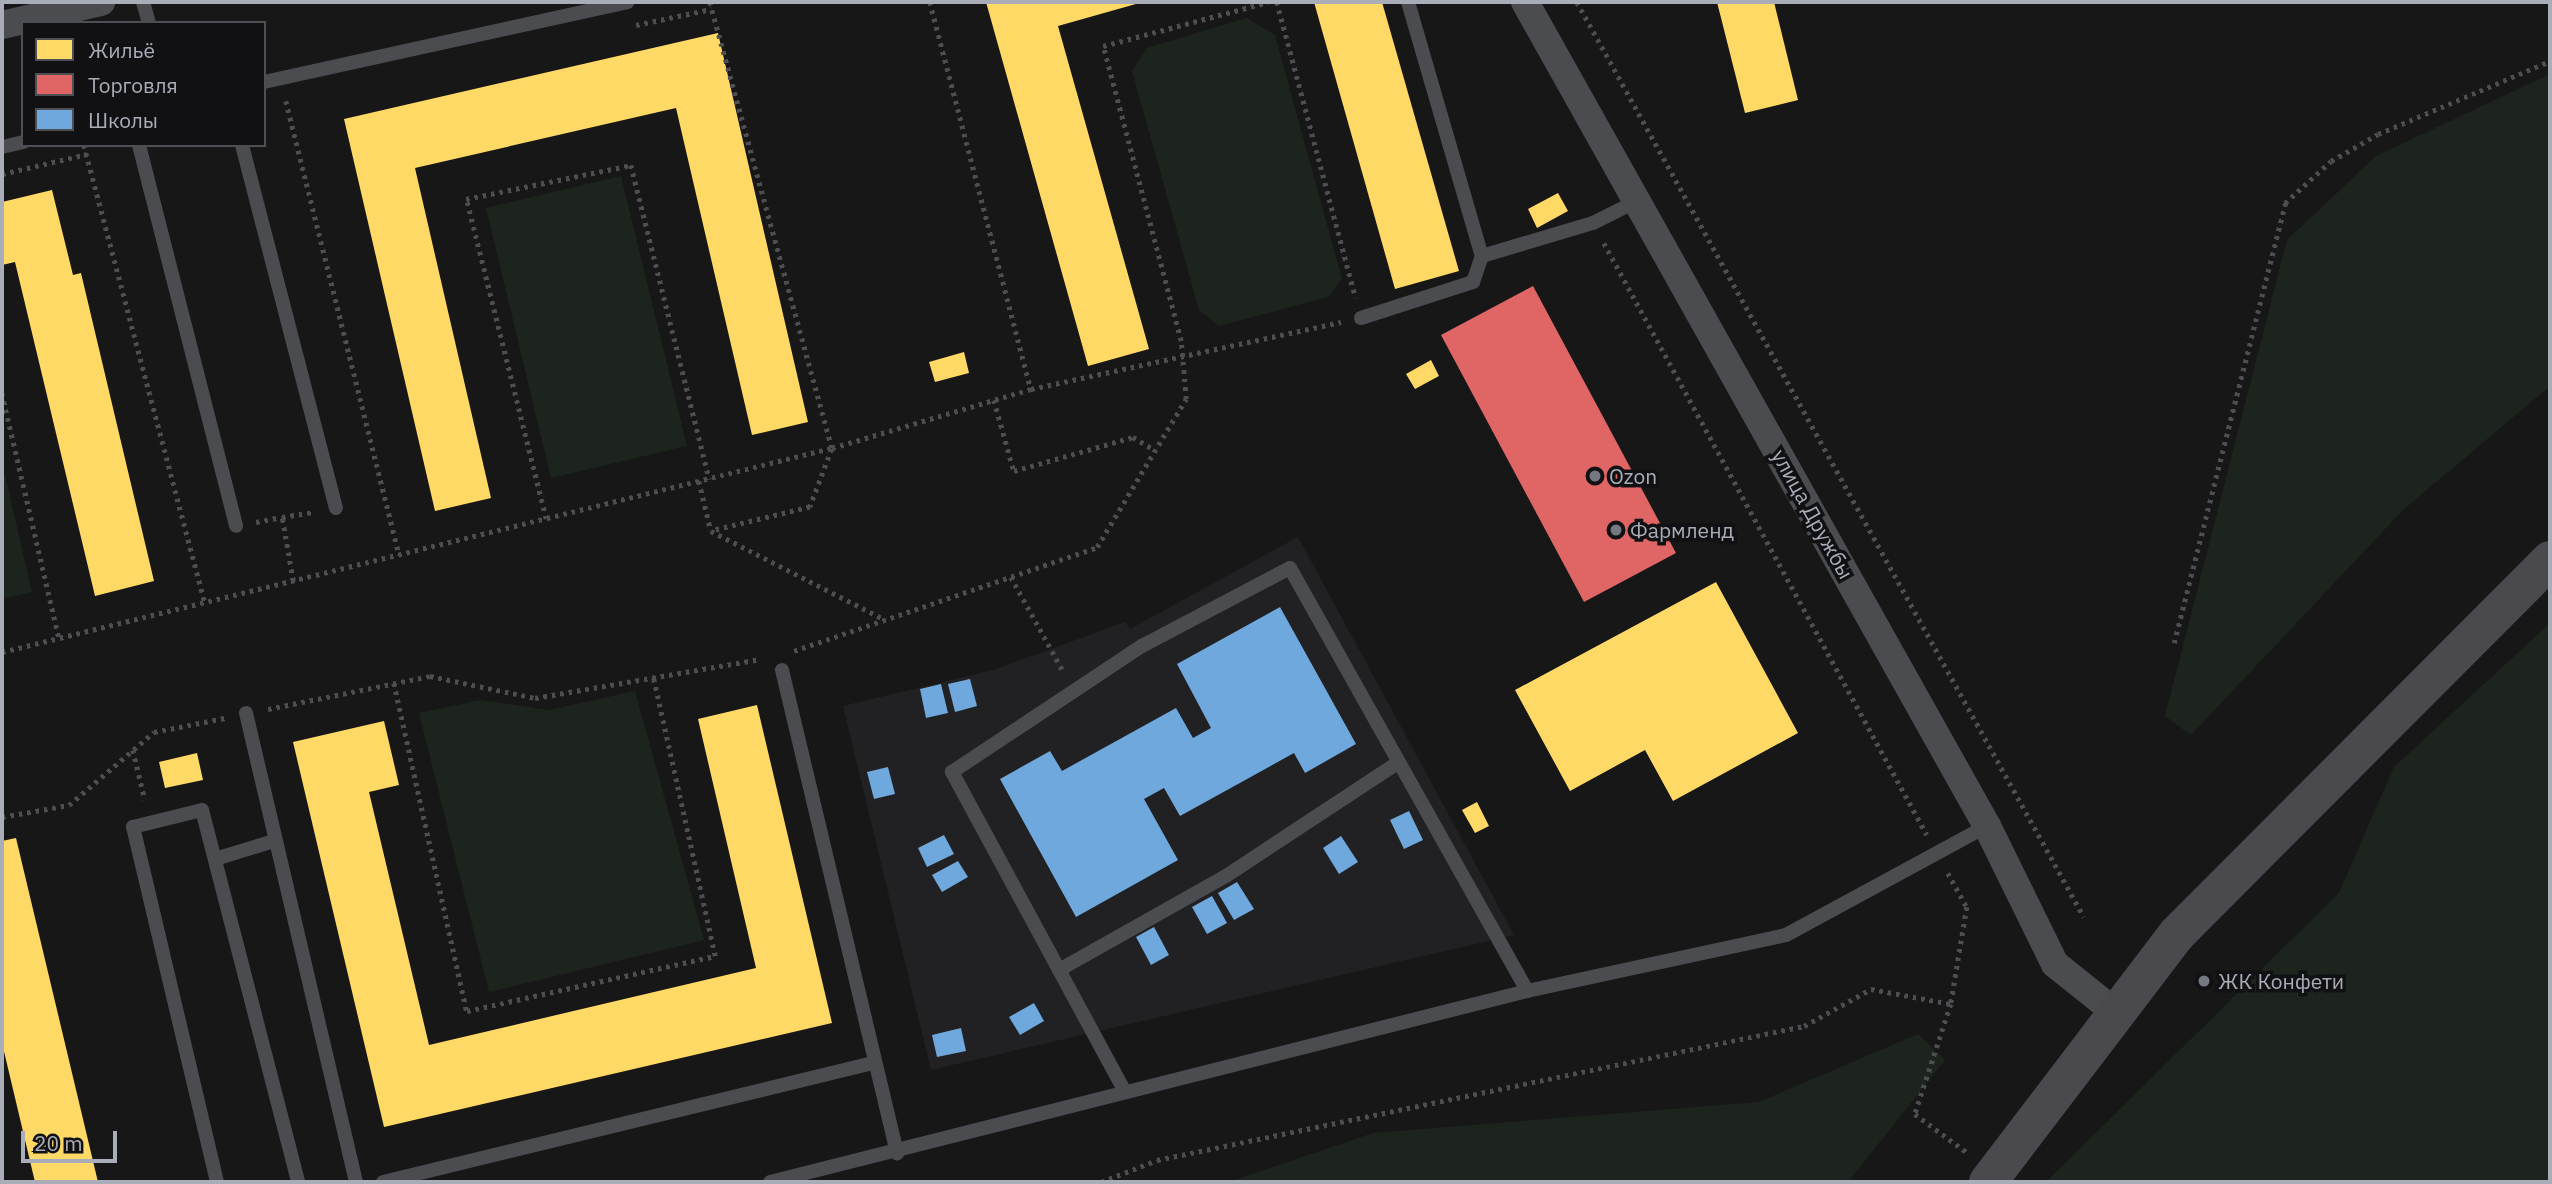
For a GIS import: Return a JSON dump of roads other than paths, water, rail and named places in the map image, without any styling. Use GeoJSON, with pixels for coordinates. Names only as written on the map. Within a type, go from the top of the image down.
{"type":"FeatureCollection","features":[{"type":"Feature","properties":{"kind":"street"},"geometry":{"type":"LineString","coordinates":[[23,21],[101,2]]}},
{"type":"Feature","properties":{"kind":"street","name":"улица Дружбы"},"geometry":{"type":"LineString","coordinates":[[1525,2],[1987,827],[2055,964],[2115,1012]]}},
{"type":"Feature","properties":{"kind":"street"},"geometry":{"type":"LineString","coordinates":[[2,26],[21,21]]}},
{"type":"Feature","properties":{"kind":"street"},"geometry":{"type":"LineString","coordinates":[[1992,1178],[2115,1012],[2177,934],[2292,812],[2550,560]]}},
{"type":"Feature","properties":{"kind":"lane"},"geometry":{"type":"LineString","coordinates":[[143,2],[148,21]]}},
{"type":"Feature","properties":{"kind":"lane"},"geometry":{"type":"LineString","coordinates":[[266,82],[627,2]]}},
{"type":"Feature","properties":{"kind":"lane"},"geometry":{"type":"LineString","coordinates":[[1361,317],[1473,282],[1482,256],[1408,2]]}},
{"type":"Feature","properties":{"kind":"lane"},"geometry":{"type":"LineString","coordinates":[[2,147],[21,142]]}},
{"type":"Feature","properties":{"kind":"lane"},"geometry":{"type":"LineString","coordinates":[[140,147],[236,526]]}},
{"type":"Feature","properties":{"kind":"lane"},"geometry":{"type":"LineString","coordinates":[[243,147],[336,508]]}},
{"type":"Feature","properties":{"kind":"lane"},"geometry":{"type":"LineString","coordinates":[[1482,256],[1593,223],[1637,201]]}},
{"type":"Feature","properties":{"kind":"lane"},"geometry":{"type":"LineString","coordinates":[[1124,1090],[952,772],[1074,691],[1290,568],[1527,991]]}},
{"type":"Feature","properties":{"kind":"lane"},"geometry":{"type":"LineString","coordinates":[[781,663],[873,1063],[897,1153]]}},
{"type":"Feature","properties":{"kind":"lane"},"geometry":{"type":"LineString","coordinates":[[246,713],[356,1182]]}},
{"type":"Feature","properties":{"kind":"lane"},"geometry":{"type":"LineString","coordinates":[[1059,970],[1226,876],[1399,762]]}},
{"type":"Feature","properties":{"kind":"lane"},"geometry":{"type":"LineString","coordinates":[[217,1182],[133,827],[202,810],[298,1182]]}},
{"type":"Feature","properties":{"kind":"lane"},"geometry":{"type":"LineString","coordinates":[[770,1182],[897,1153],[1124,1090],[1527,991],[1786,935],[1987,827]]}},
{"type":"Feature","properties":{"kind":"lane"},"geometry":{"type":"LineString","coordinates":[[215,859],[274,841]]}},
{"type":"Feature","properties":{"kind":"lane"},"geometry":{"type":"LineString","coordinates":[[383,1182],[873,1063]]}},
{"type":"Feature","properties":{"kind":"place","name":"Ozon"},"geometry":{"type":"Point","coordinates":[1595,476]}},
{"type":"Feature","properties":{"kind":"place","name":"Фармленд"},"geometry":{"type":"Point","coordinates":[1616,530]}},
{"type":"Feature","properties":{"kind":"place","name":"ЖК Конфети"},"geometry":{"type":"Point","coordinates":[2204,981]}}]}
